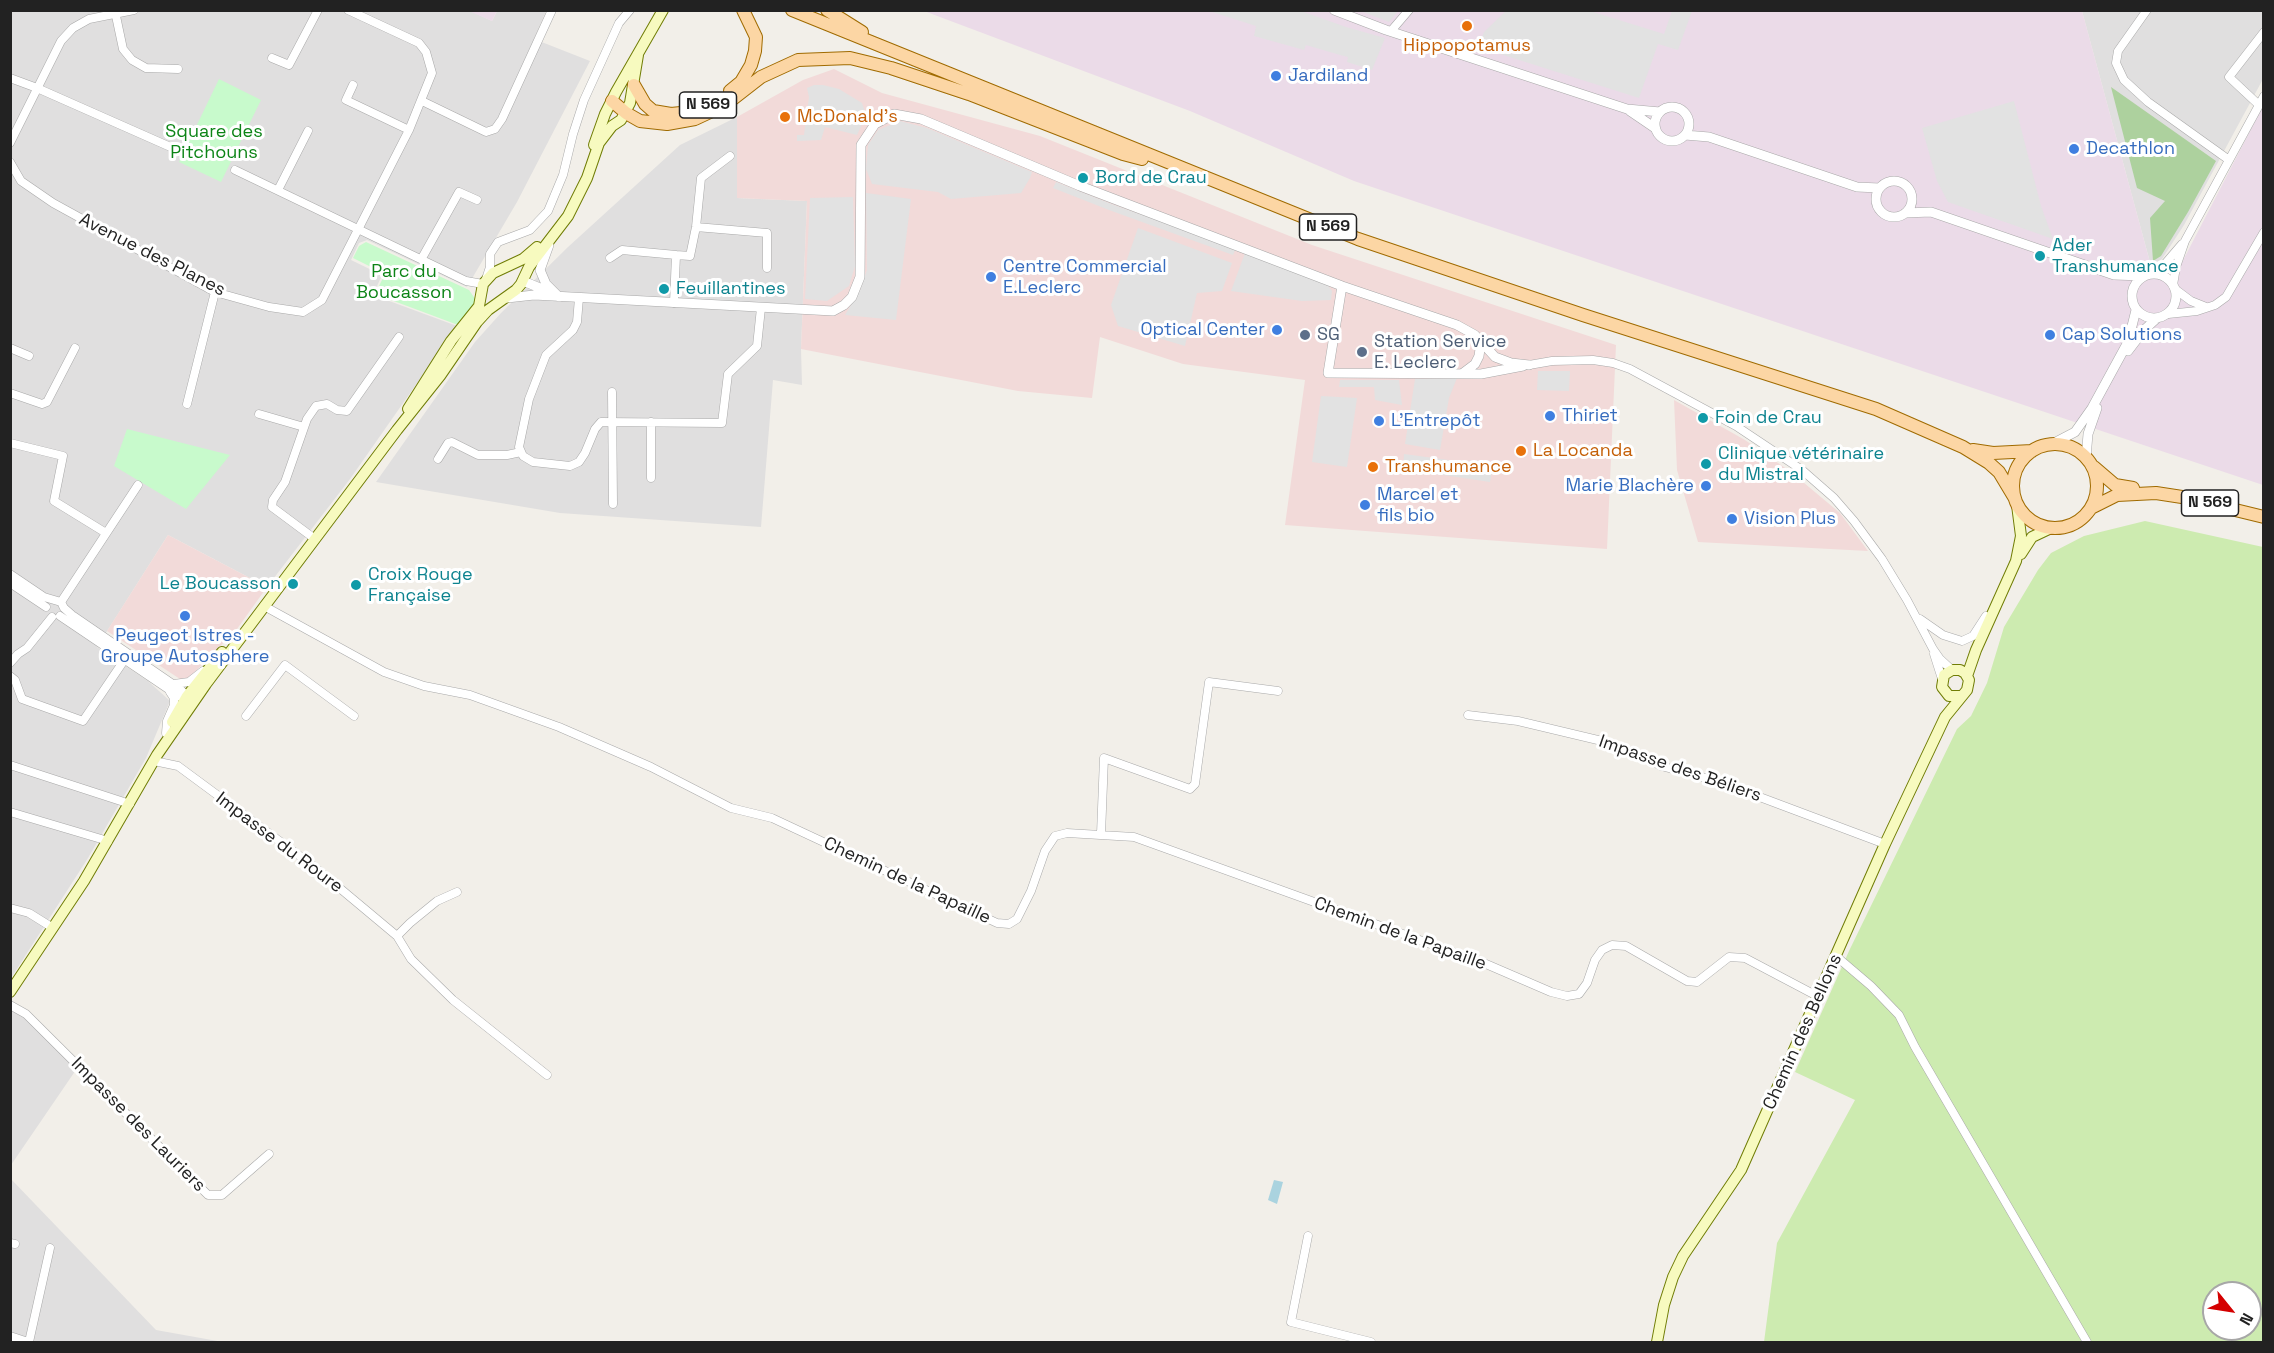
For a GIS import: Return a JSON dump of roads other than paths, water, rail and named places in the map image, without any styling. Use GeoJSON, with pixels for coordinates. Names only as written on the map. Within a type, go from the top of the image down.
{"type":"FeatureCollection","features":[{"type":"Feature","properties":{"kind":"main road"},"geometry":{"type":"LineString","coordinates":[[397,430],[451,341],[479,306],[483,289],[509,265],[529,255],[559,219],[583,174],[612,101],[663,10]]}},
{"type":"Feature","properties":{"kind":"main road","name":"N 569"},"geometry":{"type":"LineString","coordinates":[[645,104],[653,111],[685,114],[726,95],[741,82],[751,65],[756,37],[743,10]]}},
{"type":"Feature","properties":{"kind":"main road","name":"N 569"},"geometry":{"type":"LineString","coordinates":[[792,10],[1358,239],[1605,322],[1844,398],[1963,447],[1988,453],[2032,451]]}},
{"type":"Feature","properties":{"kind":"main road","name":"N 569"},"geometry":{"type":"LineString","coordinates":[[827,10],[832,15],[922,63]]}},
{"type":"Feature","properties":{"kind":"main road"},"geometry":{"type":"LineString","coordinates":[[10,992],[108,841],[188,698],[264,606],[440,376],[477,322],[495,305],[507,298],[552,239],[580,194],[599,143],[628,108],[638,55]]}},
{"type":"Feature","properties":{"kind":"main road","name":"N 569"},"geometry":{"type":"LineString","coordinates":[[612,101],[628,108],[640,121],[667,124],[695,118],[725,105],[761,77],[798,60],[850,58],[891,68],[969,94],[1123,154],[1180,167]]}},
{"type":"Feature","properties":{"kind":"main road"},"geometry":{"type":"LineString","coordinates":[[628,108],[645,104],[634,85]]}},
{"type":"Feature","properties":{"kind":"main road"},"geometry":{"type":"LineString","coordinates":[[509,265],[517,267],[523,278]]}},
{"type":"Feature","properties":{"kind":"main road"},"geometry":{"type":"LineString","coordinates":[[483,289],[488,304],[495,305]]}},
{"type":"Feature","properties":{"kind":"main road"},"geometry":{"type":"LineString","coordinates":[[1976,650],[1944,675],[1942,687],[1946,694],[1953,697],[1960,696],[1967,690],[1967,676],[1976,650],[2016,561],[2032,537],[2051,528],[2073,524],[2090,509],[2097,487],[2096,475],[2089,461],[2072,448],[2052,444],[2032,451],[2018,466],[2014,476],[2021,536],[2016,561]]}},
{"type":"Feature","properties":{"kind":"main road","name":"N 569"},"geometry":{"type":"LineString","coordinates":[[1963,447],[1997,469],[2016,501]]}},
{"type":"Feature","properties":{"kind":"main road","name":"N 569"},"geometry":{"type":"LineString","coordinates":[[2089,461],[2115,485],[2189,498],[2264,517]]}},
{"type":"Feature","properties":{"kind":"main road","name":"N 569"},"geometry":{"type":"LineString","coordinates":[[2090,509],[2117,495],[2156,493]]}},
{"type":"Feature","properties":{"kind":"main road"},"geometry":{"type":"LineString","coordinates":[[2016,501],[2028,518],[2051,528]]}},
{"type":"Feature","properties":{"kind":"main road"},"geometry":{"type":"LineString","coordinates":[[168,736],[217,664]]}},
{"type":"Feature","properties":{"kind":"main road"},"geometry":{"type":"LineString","coordinates":[[1954,669],[1967,676]]}},
{"type":"Feature","properties":{"kind":"main road","name":"Chemin des Bellons"},"geometry":{"type":"LineString","coordinates":[[1945,717],[1946,694]]}},
{"type":"Feature","properties":{"kind":"main road","name":"Chemin des Bellons"},"geometry":{"type":"LineString","coordinates":[[1658,1342],[1664,1305],[1672,1277],[1683,1256],[1741,1170],[1886,844],[1945,717],[1960,696]]}},
{"type":"Feature","properties":{"kind":"street"},"geometry":{"type":"LineString","coordinates":[[10,142],[62,41],[73,28],[89,19],[116,16],[134,10]]}},
{"type":"Feature","properties":{"kind":"street"},"geometry":{"type":"LineString","coordinates":[[272,58],[289,65],[318,10]]}},
{"type":"Feature","properties":{"kind":"street","name":"Avenue des Planes"},"geometry":{"type":"LineString","coordinates":[[10,162],[21,181],[53,203],[215,292],[269,307],[303,312],[322,300],[409,130],[432,74],[426,52],[419,43],[348,10]]}},
{"type":"Feature","properties":{"kind":"street"},"geometry":{"type":"LineString","coordinates":[[422,101],[486,132],[495,129],[502,119],[552,10]]}},
{"type":"Feature","properties":{"kind":"street"},"geometry":{"type":"LineString","coordinates":[[235,170],[483,289],[490,270],[490,254],[498,242],[530,231],[548,211],[563,175],[584,100],[619,23],[630,10]]}},
{"type":"Feature","properties":{"kind":"street"},"geometry":{"type":"LineString","coordinates":[[1334,10],[1627,109],[1660,112]]}},
{"type":"Feature","properties":{"kind":"street"},"geometry":{"type":"LineString","coordinates":[[1391,31],[1409,10]]}},
{"type":"Feature","properties":{"kind":"street"},"geometry":{"type":"LineString","coordinates":[[2147,10],[2118,51],[2116,63],[2124,80],[2148,102],[2229,160]]}},
{"type":"Feature","properties":{"kind":"street"},"geometry":{"type":"LineString","coordinates":[[116,16],[123,49],[132,60],[146,68],[178,69]]}},
{"type":"Feature","properties":{"kind":"street"},"geometry":{"type":"LineString","coordinates":[[2259,105],[2229,77],[2264,32]]}},
{"type":"Feature","properties":{"kind":"street"},"geometry":{"type":"LineString","coordinates":[[10,78],[175,149]]}},
{"type":"Feature","properties":{"kind":"street"},"geometry":{"type":"LineString","coordinates":[[353,85],[346,100],[409,130]]}},
{"type":"Feature","properties":{"kind":"street"},"geometry":{"type":"LineString","coordinates":[[2168,314],[2175,302],[2176,267],[2186,241],[2264,96]]}},
{"type":"Feature","properties":{"kind":"street"},"geometry":{"type":"LineString","coordinates":[[1655,128],[1655,120],[1660,112],[1668,108],[1677,108],[1685,113],[1688,123],[1685,135]]}},
{"type":"Feature","properties":{"kind":"street"},"geometry":{"type":"LineString","coordinates":[[1627,109],[1655,128],[1661,137],[1671,141],[1685,135],[1709,137],[1857,187],[1879,188],[1895,181],[1905,186],[1931,212]]}},
{"type":"Feature","properties":{"kind":"street"},"geometry":{"type":"LineString","coordinates":[[507,298],[534,295],[833,311],[844,305],[857,289],[861,265],[861,145],[876,124],[894,114],[921,119],[1080,186],[1342,286],[1457,325],[1475,334],[1495,357],[1511,363],[1529,365]]}},
{"type":"Feature","properties":{"kind":"street"},"geometry":{"type":"LineString","coordinates":[[1688,123],[1709,137]]}},
{"type":"Feature","properties":{"kind":"street"},"geometry":{"type":"LineString","coordinates":[[278,190],[308,131]]}},
{"type":"Feature","properties":{"kind":"street"},"geometry":{"type":"LineString","coordinates":[[610,258],[622,250],[690,256],[696,227],[701,178],[729,156]]}},
{"type":"Feature","properties":{"kind":"street"},"geometry":{"type":"LineString","coordinates":[[1857,187],[1876,202],[1879,209],[1887,216],[1931,212],[2114,275],[2162,275],[2191,301],[2206,307]]}},
{"type":"Feature","properties":{"kind":"street"},"geometry":{"type":"LineString","coordinates":[[1876,202],[1879,188]]}},
{"type":"Feature","properties":{"kind":"street"},"geometry":{"type":"LineString","coordinates":[[422,258],[459,192],[477,200]]}},
{"type":"Feature","properties":{"kind":"street"},"geometry":{"type":"LineString","coordinates":[[1905,213],[1911,204],[1910,193]]}},
{"type":"Feature","properties":{"kind":"street"},"geometry":{"type":"LineString","coordinates":[[696,227],[767,233],[767,268]]}},
{"type":"Feature","properties":{"kind":"street"},"geometry":{"type":"LineString","coordinates":[[2089,461],[2088,434],[2096,412],[2127,353],[2144,330],[2156,319],[2168,314],[2197,311],[2219,303],[2231,292],[2264,232]]}},
{"type":"Feature","properties":{"kind":"street"},"geometry":{"type":"LineString","coordinates":[[552,239],[541,262],[540,270],[546,284],[559,297]]}},
{"type":"Feature","properties":{"kind":"street"},"geometry":{"type":"LineString","coordinates":[[2131,295],[2135,283],[2164,265],[2186,241]]}},
{"type":"Feature","properties":{"kind":"street"},"geometry":{"type":"LineString","coordinates":[[490,254],[509,265]]}},
{"type":"Feature","properties":{"kind":"street"},"geometry":{"type":"LineString","coordinates":[[674,303],[676,255]]}},
{"type":"Feature","properties":{"kind":"street"},"geometry":{"type":"LineString","coordinates":[[2052,444],[2075,432],[2092,408],[2128,342],[2136,310],[2131,295],[2114,275]]}},
{"type":"Feature","properties":{"kind":"street"},"geometry":{"type":"LineString","coordinates":[[523,278],[559,297]]}},
{"type":"Feature","properties":{"kind":"street"},"geometry":{"type":"LineString","coordinates":[[1342,286],[1328,374],[1481,374],[1569,359],[1613,363],[1630,369],[1691,401],[1763,442],[1802,470],[1847,513],[1882,559],[1918,617],[1933,650],[1942,679]]}},
{"type":"Feature","properties":{"kind":"street"},"geometry":{"type":"LineString","coordinates":[[187,404],[215,292]]}},
{"type":"Feature","properties":{"kind":"street"},"geometry":{"type":"LineString","coordinates":[[579,298],[577,322],[573,330],[546,355],[529,399],[519,447],[521,452],[533,462],[570,466],[579,462],[595,429],[601,422],[722,423],[728,374],[757,346],[761,308]]}},
{"type":"Feature","properties":{"kind":"street"},"geometry":{"type":"LineString","coordinates":[[2136,310],[2148,318],[2156,319]]}},
{"type":"Feature","properties":{"kind":"street"},"geometry":{"type":"LineString","coordinates":[[315,539],[272,507],[273,500],[285,482],[307,419],[316,406],[327,404],[337,410],[347,411],[399,337]]}},
{"type":"Feature","properties":{"kind":"street"},"geometry":{"type":"LineString","coordinates":[[1462,373],[1475,364],[1481,342]]}},
{"type":"Feature","properties":{"kind":"street"},"geometry":{"type":"LineString","coordinates":[[10,348],[29,356]]}},
{"type":"Feature","properties":{"kind":"street"},"geometry":{"type":"LineString","coordinates":[[10,393],[42,404],[47,402],[75,348]]}},
{"type":"Feature","properties":{"kind":"street"},"geometry":{"type":"LineString","coordinates":[[612,392],[613,504]]}},
{"type":"Feature","properties":{"kind":"street"},"geometry":{"type":"LineString","coordinates":[[259,414],[304,427]]}},
{"type":"Feature","properties":{"kind":"street"},"geometry":{"type":"LineString","coordinates":[[651,422],[651,478]]}},
{"type":"Feature","properties":{"kind":"street"},"geometry":{"type":"LineString","coordinates":[[438,459],[448,443],[452,442],[478,455],[507,455],[521,452]]}},
{"type":"Feature","properties":{"kind":"street"},"geometry":{"type":"LineString","coordinates":[[10,443],[63,456],[54,501],[106,533]]}},
{"type":"Feature","properties":{"kind":"street"},"geometry":{"type":"LineString","coordinates":[[10,663],[56,617],[59,603],[138,485]]}},
{"type":"Feature","properties":{"kind":"street"},"geometry":{"type":"LineString","coordinates":[[10,574],[44,597],[59,603],[170,686],[174,705],[167,722],[168,736]]}},
{"type":"Feature","properties":{"kind":"street"},"geometry":{"type":"LineString","coordinates":[[10,583],[46,607],[47,613],[188,698]]}},
{"type":"Feature","properties":{"kind":"street"},"geometry":{"type":"LineString","coordinates":[[1918,617],[1943,635],[1962,641],[1973,636],[1998,601]]}},
{"type":"Feature","properties":{"kind":"street"},"geometry":{"type":"LineString","coordinates":[[46,607],[59,603]]}},
{"type":"Feature","properties":{"kind":"street","name":"Chemin de la Papaille"},"geometry":{"type":"LineString","coordinates":[[264,606],[384,672],[424,686],[470,695],[559,727],[651,767],[731,808],[772,818],[997,924],[1009,924],[1017,919],[1031,891],[1045,851],[1055,836],[1067,833],[1101,834],[1134,837],[1486,964],[1551,992],[1567,996],[1579,994],[1587,983],[1595,960],[1602,950],[1612,945],[1626,946],[1687,981],[1697,982],[1709,974],[1719,962],[1729,957],[1745,958],[1819,998]]}},
{"type":"Feature","properties":{"kind":"street"},"geometry":{"type":"LineString","coordinates":[[1933,650],[1954,669]]}},
{"type":"Feature","properties":{"kind":"street"},"geometry":{"type":"LineString","coordinates":[[10,676],[15,680],[22,699],[83,721],[125,659]]}},
{"type":"Feature","properties":{"kind":"street"},"geometry":{"type":"LineString","coordinates":[[170,686],[189,682],[217,664]]}},
{"type":"Feature","properties":{"kind":"street"},"geometry":{"type":"LineString","coordinates":[[246,716],[285,665],[354,716]]}},
{"type":"Feature","properties":{"kind":"street"},"geometry":{"type":"LineString","coordinates":[[1101,834],[1104,758],[1190,789],[1195,784],[1209,682],[1278,691]]}},
{"type":"Feature","properties":{"kind":"street","name":"Impasse des Béliers"},"geometry":{"type":"LineString","coordinates":[[1468,715],[1518,721],[1602,741],[1641,755],[1661,766],[1717,781],[1886,844]]}},
{"type":"Feature","properties":{"kind":"street","name":"Impasse du Roure"},"geometry":{"type":"LineString","coordinates":[[156,758],[178,766],[312,866],[397,936],[411,959],[453,1000],[547,1075]]}},
{"type":"Feature","properties":{"kind":"street"},"geometry":{"type":"LineString","coordinates":[[10,765],[130,804]]}},
{"type":"Feature","properties":{"kind":"street"},"geometry":{"type":"LineString","coordinates":[[10,812],[108,841]]}},
{"type":"Feature","properties":{"kind":"street"},"geometry":{"type":"LineString","coordinates":[[397,936],[437,902],[457,892]]}},
{"type":"Feature","properties":{"kind":"street"},"geometry":{"type":"LineString","coordinates":[[10,908],[29,913],[53,928]]}},
{"type":"Feature","properties":{"kind":"street"},"geometry":{"type":"LineString","coordinates":[[1837,957],[1871,986],[1899,1015],[1915,1047],[2087,1342]]}},
{"type":"Feature","properties":{"kind":"street","name":"Impasse des Lauriers"},"geometry":{"type":"LineString","coordinates":[[10,1005],[26,1014],[208,1195],[222,1195],[269,1154]]}},
{"type":"Feature","properties":{"kind":"street"},"geometry":{"type":"LineString","coordinates":[[1308,1236],[1292,1322],[1371,1342]]}},
{"type":"Feature","properties":{"kind":"street"},"geometry":{"type":"LineString","coordinates":[[10,1336],[28,1342],[50,1248]]}},
{"type":"Feature","properties":{"kind":"water"},"geometry":{"type":"Polygon","coordinates":[[[1274,1180],[1283,1182],[1277,1204],[1268,1200],[1274,1180]]]}},
{"type":"Feature","properties":{"kind":"place","name":"Hippopotamus"},"geometry":{"type":"Point","coordinates":[1467,26]}},
{"type":"Feature","properties":{"kind":"place","name":"Jardiland"},"geometry":{"type":"Point","coordinates":[1276,76]}},
{"type":"Feature","properties":{"kind":"place","name":"McDonald's"},"geometry":{"type":"Point","coordinates":[785,117]}},
{"type":"Feature","properties":{"kind":"place","name":"Decathlon"},"geometry":{"type":"Point","coordinates":[2074,149]}},
{"type":"Feature","properties":{"kind":"place","name":"Bord de Crau"},"geometry":{"type":"Point","coordinates":[1083,178]}},
{"type":"Feature","properties":{"kind":"place","name":"Ader Transhumance"},"geometry":{"type":"Point","coordinates":[2040,256]}},
{"type":"Feature","properties":{"kind":"place","name":"Centre Commercial E.Leclerc"},"geometry":{"type":"Point","coordinates":[991,277]}},
{"type":"Feature","properties":{"kind":"place","name":"Feuillantines"},"geometry":{"type":"Point","coordinates":[664,289]}},
{"type":"Feature","properties":{"kind":"place","name":"Optical Center"},"geometry":{"type":"Point","coordinates":[1277,330]}},
{"type":"Feature","properties":{"kind":"place","name":"SG"},"geometry":{"type":"Point","coordinates":[1305,335]}},
{"type":"Feature","properties":{"kind":"place","name":"Cap Solutions"},"geometry":{"type":"Point","coordinates":[2050,335]}},
{"type":"Feature","properties":{"kind":"place","name":"Station Service E. Leclerc"},"geometry":{"type":"Point","coordinates":[1362,352]}},
{"type":"Feature","properties":{"kind":"place","name":"Thiriet"},"geometry":{"type":"Point","coordinates":[1550,416]}},
{"type":"Feature","properties":{"kind":"place","name":"Foin de Crau"},"geometry":{"type":"Point","coordinates":[1703,418]}},
{"type":"Feature","properties":{"kind":"place","name":"L'Entrepôt"},"geometry":{"type":"Point","coordinates":[1379,421]}},
{"type":"Feature","properties":{"kind":"place","name":"La Locanda"},"geometry":{"type":"Point","coordinates":[1521,451]}},
{"type":"Feature","properties":{"kind":"place","name":"Clinique vétérinaire du Mistral"},"geometry":{"type":"Point","coordinates":[1706,464]}},
{"type":"Feature","properties":{"kind":"place","name":"Transhumance"},"geometry":{"type":"Point","coordinates":[1373,467]}},
{"type":"Feature","properties":{"kind":"place","name":"Marie Blachère"},"geometry":{"type":"Point","coordinates":[1706,486]}},
{"type":"Feature","properties":{"kind":"place","name":"Marcel et fils bio"},"geometry":{"type":"Point","coordinates":[1365,505]}},
{"type":"Feature","properties":{"kind":"place","name":"Vision Plus"},"geometry":{"type":"Point","coordinates":[1732,519]}},
{"type":"Feature","properties":{"kind":"place","name":"Le Boucasson"},"geometry":{"type":"Point","coordinates":[293,584]}},
{"type":"Feature","properties":{"kind":"place","name":"Croix Rouge Française"},"geometry":{"type":"Point","coordinates":[356,585]}},
{"type":"Feature","properties":{"kind":"place","name":"Peugeot Istres - Groupe Autosphere"},"geometry":{"type":"Point","coordinates":[185,616]}},
{"type":"Feature","properties":{"kind":"park label","name":"Square des Pitchouns"},"geometry":{"type":"Point","coordinates":[214,142]}},
{"type":"Feature","properties":{"kind":"park label","name":"Parc du Boucasson"},"geometry":{"type":"Point","coordinates":[404,282]}}]}
